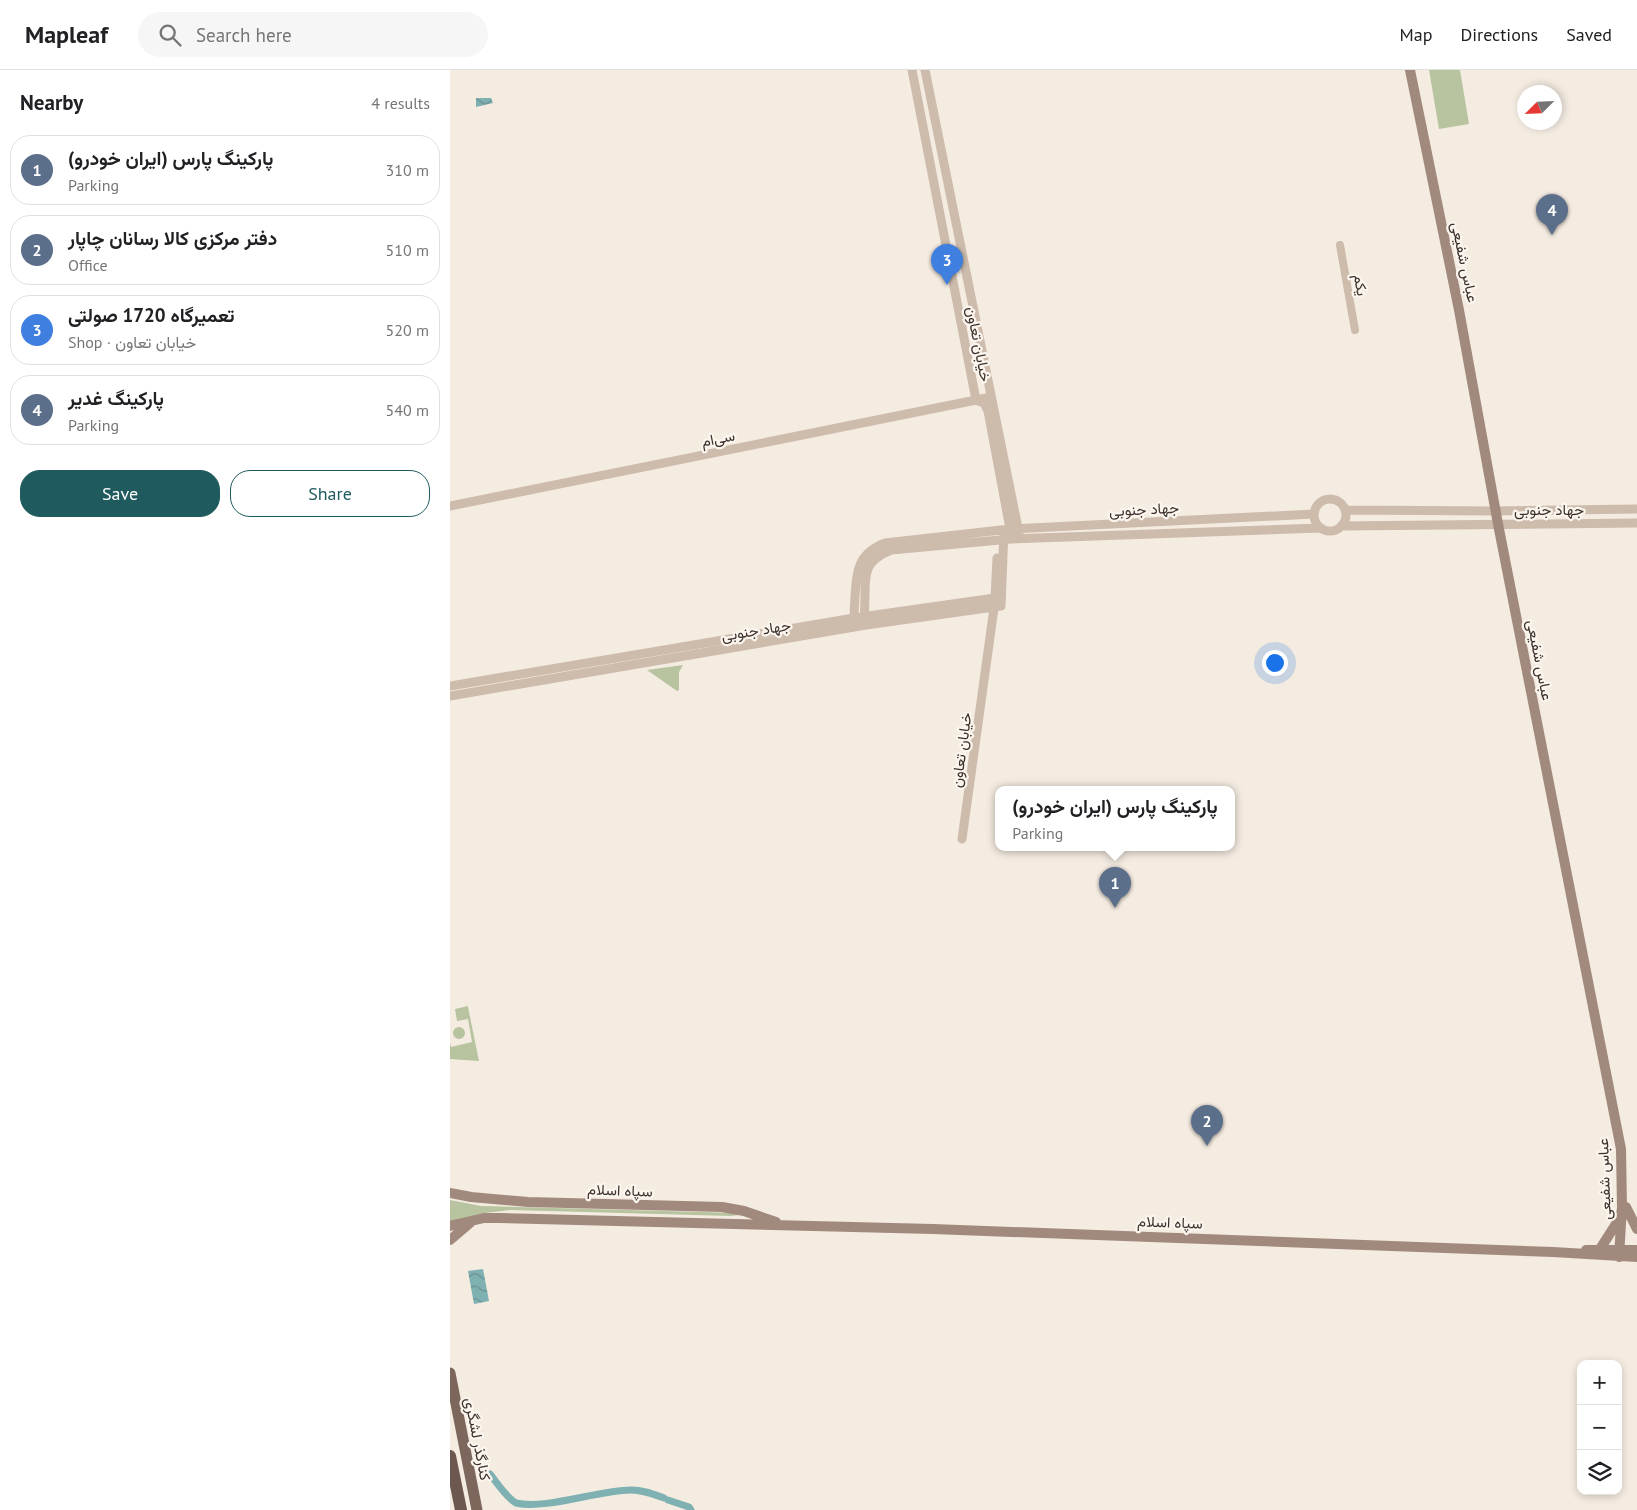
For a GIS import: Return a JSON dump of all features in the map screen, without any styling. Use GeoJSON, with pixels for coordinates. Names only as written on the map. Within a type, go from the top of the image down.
{"type":"FeatureCollection","features":[{"type":"Feature","properties":{"kind":"highway"},"geometry":{"type":"LineString","coordinates":[[450,1456],[461,1510]]}},
{"type":"Feature","properties":{"kind":"main road","name":"عباس شفیعی"},"geometry":{"type":"LineString","coordinates":[[1410,70],[1624,1148],[1624,1207],[1628,1254]]}},
{"type":"Feature","properties":{"kind":"main road","name":"عباس شفیعی"},"geometry":{"type":"LineString","coordinates":[[1417,70],[1498,511]]}},
{"type":"Feature","properties":{"kind":"main road","name":"سپاه اسلام"},"geometry":{"type":"LineString","coordinates":[[450,1192],[471,1197],[528,1202],[722,1207],[744,1211],[787,1226]]}},
{"type":"Feature","properties":{"kind":"main road"},"geometry":{"type":"LineString","coordinates":[[1624,1207],[1637,1228]]}},
{"type":"Feature","properties":{"kind":"main road"},"geometry":{"type":"LineString","coordinates":[[1600,1249],[1624,1207]]}},
{"type":"Feature","properties":{"kind":"main road","name":"سپاه اسلام"},"geometry":{"type":"LineString","coordinates":[[450,1226],[473,1221],[509,1218],[934,1229],[1628,1254]]}},
{"type":"Feature","properties":{"kind":"main road"},"geometry":{"type":"LineString","coordinates":[[450,1240],[473,1221]]}},
{"type":"Feature","properties":{"kind":"main road","name":"سپاه اسلام"},"geometry":{"type":"LineString","coordinates":[[1553,1252],[1600,1249],[1628,1254]]}},
{"type":"Feature","properties":{"kind":"main road","name":"کنارگذر لشگری"},"geometry":{"type":"LineString","coordinates":[[450,1374],[476,1510]]}},
{"type":"Feature","properties":{"kind":"street","name":"خیابان تعاون"},"geometry":{"type":"LineString","coordinates":[[912,70],[976,400],[984,403],[988,411],[1008,534]]}},
{"type":"Feature","properties":{"kind":"street","name":"خیابان تعاون"},"geometry":{"type":"LineString","coordinates":[[925,70],[991,397],[1008,534]]}},
{"type":"Feature","properties":{"kind":"street","name":"یکم"},"geometry":{"type":"LineString","coordinates":[[1340,245],[1355,330]]}},
{"type":"Feature","properties":{"kind":"street","name":"سی‌ام"},"geometry":{"type":"LineString","coordinates":[[450,506],[991,397]]}},
{"type":"Feature","properties":{"kind":"street"},"geometry":{"type":"LineString","coordinates":[[1328,500],[1340,503],[1345,510],[1346,516],[1342,526],[1334,531],[1321,528],[1317,524],[1314,514],[1320,503],[1328,500]]}},
{"type":"Feature","properties":{"kind":"street","name":"جهاد جنوبی"},"geometry":{"type":"LineString","coordinates":[[1345,510],[1498,511],[1637,509]]}},
{"type":"Feature","properties":{"kind":"street","name":"جهاد جنوبی"},"geometry":{"type":"LineString","coordinates":[[854,618],[857,571],[863,558],[872,548],[885,542],[1314,514]]}},
{"type":"Feature","properties":{"kind":"street","name":"جهاد جنوبی"},"geometry":{"type":"LineString","coordinates":[[1342,526],[1637,523]]}},
{"type":"Feature","properties":{"kind":"street","name":"جهاد جنوبی"},"geometry":{"type":"LineString","coordinates":[[865,621],[865,575],[870,563],[878,556],[891,550],[1008,534],[1321,528]]}},
{"type":"Feature","properties":{"kind":"street"},"geometry":{"type":"LineString","coordinates":[[995,602],[1001,606],[1008,534]]}},
{"type":"Feature","properties":{"kind":"street","name":"خیابان تعاون"},"geometry":{"type":"LineString","coordinates":[[962,838],[995,602]]}},
{"type":"Feature","properties":{"kind":"street","name":"جهاد جنوبی"},"geometry":{"type":"LineString","coordinates":[[450,696],[855,627],[865,621],[995,602]]}},
{"type":"Feature","properties":{"kind":"street","name":"جهاد جنوبی"},"geometry":{"type":"LineString","coordinates":[[450,686],[854,618],[865,621]]}},
{"type":"Feature","properties":{"kind":"street"},"geometry":{"type":"LineString","coordinates":[[854,618],[855,627]]}},
{"type":"Feature","properties":{"kind":"green space"},"geometry":{"type":"Polygon","coordinates":[[[1429,70],[1460,70],[1469,124],[1439,129],[1429,70]]]}},
{"type":"Feature","properties":{"kind":"green space"},"geometry":{"type":"Polygon","coordinates":[[[683,665],[679,672],[679,690],[677,691],[647,670],[683,665]]]}},
{"type":"Feature","properties":{"kind":"green space"},"geometry":{"type":"Polygon","coordinates":[[[468,1006],[479,1061],[450,1059],[450,1043],[451,1047],[472,1042],[468,1019],[457,1021],[455,1009],[468,1006]]]}},
{"type":"Feature","properties":{"kind":"green space"},"geometry":{"type":"Polygon","coordinates":[[[457,1027],[461,1027],[465,1033],[461,1039],[457,1039],[453,1035],[453,1031],[457,1027]]]}},
{"type":"Feature","properties":{"kind":"green space"},"geometry":{"type":"Polygon","coordinates":[[[450,1200],[481,1206],[739,1213],[739,1215],[511,1210],[485,1213],[450,1224],[450,1200]]]}},
{"type":"Feature","properties":{"kind":"water"},"geometry":{"type":"Polygon","coordinates":[[[476,98],[491,98],[493,103],[476,107],[476,98]]]}},
{"type":"Feature","properties":{"kind":"water"},"geometry":{"type":"Polygon","coordinates":[[[483,1269],[489,1301],[474,1304],[468,1271],[483,1269]]]}},
{"type":"Feature","properties":{"kind":"waterway"},"geometry":{"type":"LineString","coordinates":[[490,1474],[505,1493],[516,1503],[542,1504],[631,1490],[644,1491],[664,1498]]}},
{"type":"Feature","properties":{"kind":"waterway"},"geometry":{"type":"LineString","coordinates":[[668,1500],[689,1507],[691,1510]]}},
{"type":"Feature","properties":{"kind":"place","name":"پارکینگ غدیر"},"geometry":{"type":"Point","coordinates":[1552,235]}},
{"type":"Feature","properties":{"kind":"place","name":"تعمیرگاه 1720 صولتی"},"geometry":{"type":"Point","coordinates":[947,285]}},
{"type":"Feature","properties":{"kind":"place","name":"پارکینگ پارس (ایران خودرو)"},"geometry":{"type":"Point","coordinates":[1115,908]}},
{"type":"Feature","properties":{"kind":"place","name":"دفتر مرکزی کالا رسانان چاپار"},"geometry":{"type":"Point","coordinates":[1207,1146]}}]}
